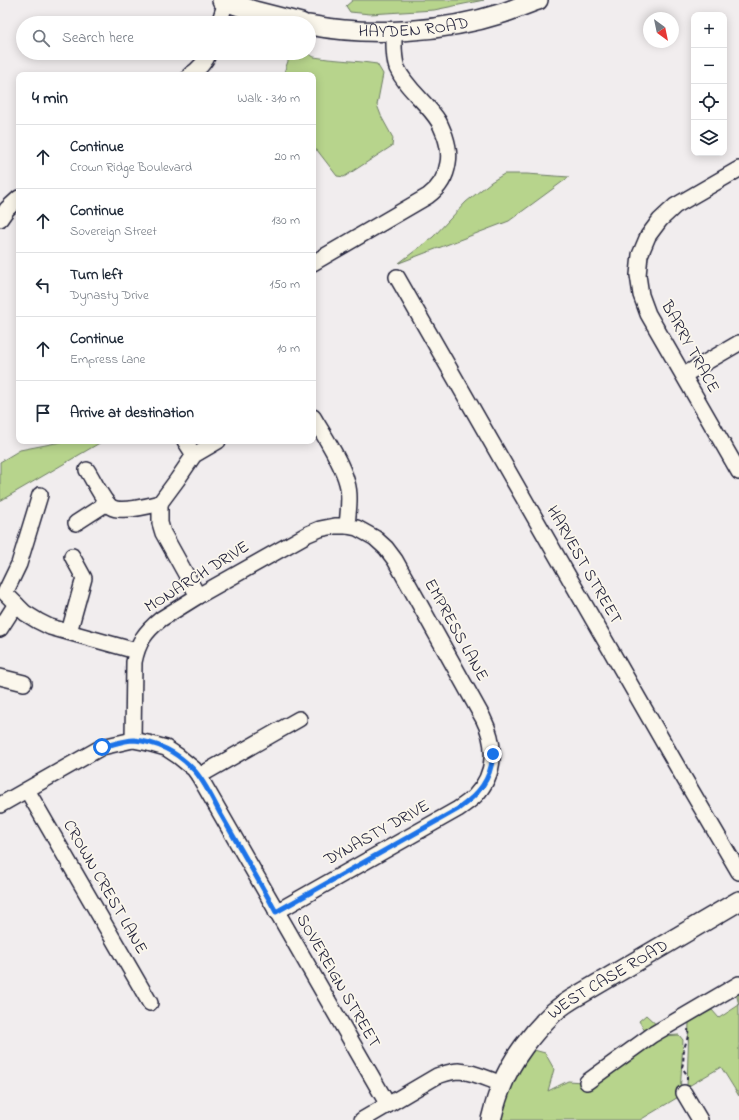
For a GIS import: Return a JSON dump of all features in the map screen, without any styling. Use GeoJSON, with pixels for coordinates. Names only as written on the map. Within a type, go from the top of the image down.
{"type":"FeatureCollection","features":[{"type":"Feature","properties":{"kind":"main road","name":"HAYDEN ROAD"},"geometry":{"type":"LineString","coordinates":[[316,26],[340,30],[368,31],[420,29],[458,24],[502,13],[538,0]]}},
{"type":"Feature","properties":{"kind":"main road"},"geometry":{"type":"LineString","coordinates":[[224,1],[274,16]]}},
{"type":"Feature","properties":{"kind":"main road","name":"WEST CASE ROAD"},"geometry":{"type":"LineString","coordinates":[[491,1120],[495,1103],[508,1071],[534,1034],[554,1012],[592,987],[739,901]]}},
{"type":"Feature","properties":{"kind":"street"},"geometry":{"type":"LineString","coordinates":[[221,16],[224,1]]}},
{"type":"Feature","properties":{"kind":"street"},"geometry":{"type":"LineString","coordinates":[[316,261],[436,191],[445,176],[448,167],[449,151],[440,123],[406,83],[398,69],[395,62],[394,31]]}},
{"type":"Feature","properties":{"kind":"street"},"geometry":{"type":"LineString","coordinates":[[194,72],[201,67],[205,60]]}},
{"type":"Feature","properties":{"kind":"street","name":"BARRY TRACE"},"geometry":{"type":"LineString","coordinates":[[739,169],[675,206],[660,220],[648,236],[640,255],[638,275],[641,295],[648,314],[739,472]]}},
{"type":"Feature","properties":{"kind":"street"},"geometry":{"type":"LineString","coordinates":[[0,219],[16,201]]}},
{"type":"Feature","properties":{"kind":"street","name":"HARVEST STREET"},"geometry":{"type":"LineString","coordinates":[[397,277],[681,774],[739,872]]}},
{"type":"Feature","properties":{"kind":"street"},"geometry":{"type":"LineString","coordinates":[[684,376],[739,343]]}},
{"type":"Feature","properties":{"kind":"street"},"geometry":{"type":"LineString","coordinates":[[316,422],[339,463],[347,482],[349,492],[347,526]]}},
{"type":"Feature","properties":{"kind":"street"},"geometry":{"type":"LineString","coordinates":[[187,444],[194,455]]}},
{"type":"Feature","properties":{"kind":"street"},"geometry":{"type":"LineString","coordinates":[[198,596],[164,533],[160,523],[160,503],[194,455],[213,444]]}},
{"type":"Feature","properties":{"kind":"street"},"geometry":{"type":"LineString","coordinates":[[87,470],[107,503],[112,508],[132,509],[160,503]]}},
{"type":"Feature","properties":{"kind":"street"},"geometry":{"type":"LineString","coordinates":[[40,495],[19,564],[5,593],[25,613],[50,627],[136,651]]}},
{"type":"Feature","properties":{"kind":"street"},"geometry":{"type":"LineString","coordinates":[[76,523],[107,503]]}},
{"type":"Feature","properties":{"kind":"street","name":"MONARCH DRIVE"},"geometry":{"type":"LineString","coordinates":[[133,740],[134,662],[136,651],[150,628],[166,615],[308,534],[320,529],[335,526],[347,526]]}},
{"type":"Feature","properties":{"kind":"street","name":"EMPRESS LANE"},"geometry":{"type":"LineString","coordinates":[[347,526],[366,532],[386,548],[395,560],[426,613],[488,726],[493,754],[492,765],[488,777]]}},
{"type":"Feature","properties":{"kind":"street"},"geometry":{"type":"LineString","coordinates":[[69,632],[84,578],[72,556]]}},
{"type":"Feature","properties":{"kind":"street"},"geometry":{"type":"LineString","coordinates":[[0,629],[16,604]]}},
{"type":"Feature","properties":{"kind":"street"},"geometry":{"type":"LineString","coordinates":[[0,677],[24,683]]}},
{"type":"Feature","properties":{"kind":"street"},"geometry":{"type":"LineString","coordinates":[[199,776],[299,719]]}},
{"type":"Feature","properties":{"kind":"street"},"geometry":{"type":"LineString","coordinates":[[0,805],[102,747],[133,740]]}},
{"type":"Feature","properties":{"kind":"street","name":"SOVEREIGN STREET"},"geometry":{"type":"LineString","coordinates":[[133,740],[148,742],[166,748],[194,769],[199,776],[388,1105]]}},
{"type":"Feature","properties":{"kind":"street","name":"DYNASTY DRIVE"},"geometry":{"type":"LineString","coordinates":[[276,912],[458,809],[476,796],[488,777]]}},
{"type":"Feature","properties":{"kind":"street","name":"CROWN CREST LANE"},"geometry":{"type":"LineString","coordinates":[[27,790],[150,1003]]}},
{"type":"Feature","properties":{"kind":"street"},"geometry":{"type":"LineString","coordinates":[[587,1082],[652,1035],[739,984]]}},
{"type":"Feature","properties":{"kind":"street"},"geometry":{"type":"LineString","coordinates":[[362,1120],[437,1076],[448,1072],[458,1071],[468,1073],[502,1084]]}},
{"type":"Feature","properties":{"kind":"street"},"geometry":{"type":"LineString","coordinates":[[684,1093],[700,1120]]}},
{"type":"Feature","properties":{"kind":"path"},"geometry":{"type":"LineString","coordinates":[[684,1016],[688,1026],[688,1040],[684,1048],[684,1060],[682,1067],[687,1076],[689,1090],[684,1093]]}},
{"type":"Feature","properties":{"kind":"green space"},"geometry":{"type":"Polygon","coordinates":[[[353,0],[484,0],[434,10],[370,14],[350,12],[346,6],[353,0]]]}},
{"type":"Feature","properties":{"kind":"green space"},"geometry":{"type":"Polygon","coordinates":[[[316,57],[377,64],[383,74],[377,105],[393,138],[392,146],[344,177],[337,176],[316,150],[316,72],[284,72],[288,60],[316,60],[316,57]]]}},
{"type":"Feature","properties":{"kind":"green space"},"geometry":{"type":"Polygon","coordinates":[[[504,174],[569,177],[509,221],[399,263],[433,237],[466,202],[491,182],[504,174]]]}},
{"type":"Feature","properties":{"kind":"green space"},"geometry":{"type":"Polygon","coordinates":[[[51,444],[98,444],[0,501],[0,462],[20,450],[51,444]]]}},
{"type":"Feature","properties":{"kind":"green space"},"geometry":{"type":"Polygon","coordinates":[[[739,991],[739,1005],[736,993],[739,991]]]}},
{"type":"Feature","properties":{"kind":"green space"},"geometry":{"type":"Polygon","coordinates":[[[739,1005],[739,1096],[721,1067],[687,1087],[689,1022],[712,1010],[719,1018],[739,1005]]]}},
{"type":"Feature","properties":{"kind":"green space"},"geometry":{"type":"Polygon","coordinates":[[[646,1015],[660,1028],[663,1036],[679,1035],[683,1040],[680,1096],[640,1120],[495,1120],[512,1076],[534,1050],[545,1053],[554,1069],[548,1091],[568,1081],[582,1082],[645,1031],[639,1021],[646,1015]]]}},
{"type":"Feature","properties":{"kind":"route"},"geometry":{"type":"LineString","coordinates":[[102,747],[133,740],[148,742],[166,748],[194,769],[276,912],[467,803],[476,796],[488,777],[492,765],[493,754]]}}]}
